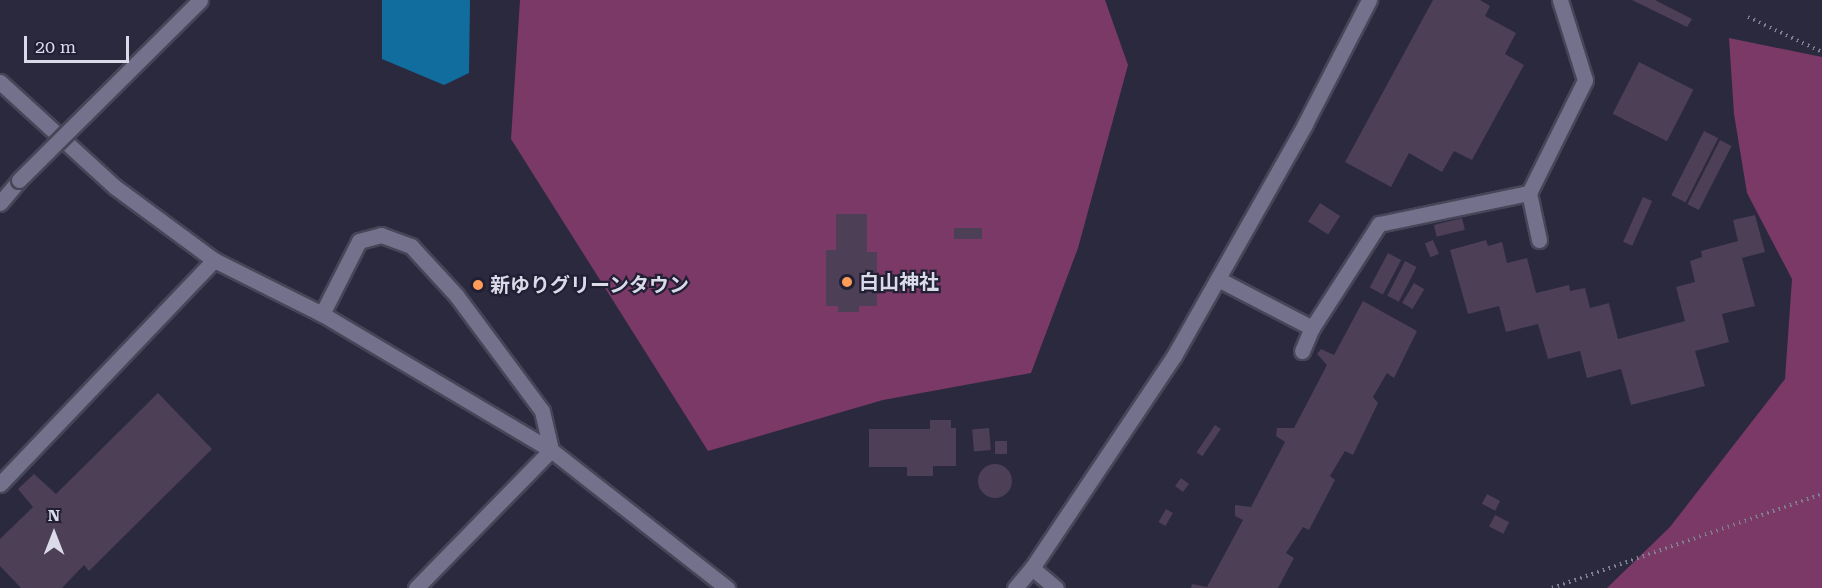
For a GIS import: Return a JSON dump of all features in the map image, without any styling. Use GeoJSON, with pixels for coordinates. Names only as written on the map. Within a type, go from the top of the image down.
{"type":"FeatureCollection","features":[{"type":"Feature","properties":{"kind":"street"},"geometry":{"type":"LineString","coordinates":[[0,203],[19,180],[200,0]]}},
{"type":"Feature","properties":{"kind":"street"},"geometry":{"type":"LineString","coordinates":[[1015,588],[1032,568],[1173,357],[1370,0]]}},
{"type":"Feature","properties":{"kind":"street"},"geometry":{"type":"LineString","coordinates":[[1539,240],[1529,193],[1585,81],[1560,0]]}},
{"type":"Feature","properties":{"kind":"street"},"geometry":{"type":"LineString","coordinates":[[0,82],[115,187],[214,260],[322,314],[550,450],[727,588]]}},
{"type":"Feature","properties":{"kind":"street"},"geometry":{"type":"LineString","coordinates":[[1302,351],[1312,328],[1379,224],[1529,193]]}},
{"type":"Feature","properties":{"kind":"street"},"geometry":{"type":"LineString","coordinates":[[322,314],[359,241],[381,235],[411,246],[456,295],[542,411],[550,450]]}},
{"type":"Feature","properties":{"kind":"street"},"geometry":{"type":"LineString","coordinates":[[0,483],[214,260]]}},
{"type":"Feature","properties":{"kind":"street"},"geometry":{"type":"LineString","coordinates":[[1218,279],[1312,328]]}},
{"type":"Feature","properties":{"kind":"street"},"geometry":{"type":"LineString","coordinates":[[416,588],[550,450]]}},
{"type":"Feature","properties":{"kind":"street"},"geometry":{"type":"LineString","coordinates":[[1032,568],[1056,588]]}},
{"type":"Feature","properties":{"kind":"path"},"geometry":{"type":"LineString","coordinates":[[1748,17],[1822,52]]}},
{"type":"Feature","properties":{"kind":"path"},"geometry":{"type":"LineString","coordinates":[[1552,588],[1822,494]]}},
{"type":"Feature","properties":{"kind":"shaded area"},"geometry":{"type":"Polygon","coordinates":[[[520,0],[1105,0],[1128,65],[1078,248],[1031,373],[883,400],[708,451],[511,139],[520,0]]]}},
{"type":"Feature","properties":{"kind":"shaded area"},"geometry":{"type":"Polygon","coordinates":[[[1729,38],[1822,57],[1822,588],[1607,588],[1670,527],[1785,379],[1792,279],[1747,193],[1734,114],[1729,38]]]}},
{"type":"Feature","properties":{"kind":"water"},"geometry":{"type":"Polygon","coordinates":[[[382,0],[470,0],[469,73],[444,85],[382,59],[382,0]]]}},
{"type":"Feature","properties":{"kind":"building"},"geometry":{"type":"Polygon","coordinates":[[[1433,0],[1480,0],[1490,6],[1485,16],[1516,33],[1505,54],[1524,65],[1472,160],[1454,151],[1442,172],[1409,153],[1391,187],[1345,162],[1433,0]]]}},
{"type":"Feature","properties":{"kind":"building"},"geometry":{"type":"Polygon","coordinates":[[[1632,0],[1655,0],[1692,19],[1687,27],[1632,0]]]}},
{"type":"Feature","properties":{"kind":"building"},"geometry":{"type":"Polygon","coordinates":[[[1639,62],[1693,90],[1667,141],[1613,114],[1639,62]]]}},
{"type":"Feature","properties":{"kind":"building"},"geometry":{"type":"Polygon","coordinates":[[[1704,131],[1718,138],[1686,202],[1671,195],[1704,131]]]}},
{"type":"Feature","properties":{"kind":"building"},"geometry":{"type":"Polygon","coordinates":[[[1720,140],[1732,146],[1699,210],[1687,204],[1720,140]]]}},
{"type":"Feature","properties":{"kind":"building"},"geometry":{"type":"Polygon","coordinates":[[[1643,197],[1652,201],[1632,246],[1623,242],[1643,197]]]}},
{"type":"Feature","properties":{"kind":"building"},"geometry":{"type":"Polygon","coordinates":[[[1320,203],[1340,216],[1328,235],[1308,221],[1320,203]]]}},
{"type":"Feature","properties":{"kind":"building"},"geometry":{"type":"Polygon","coordinates":[[[836,214],[867,214],[867,252],[877,252],[877,306],[859,306],[859,312],[838,312],[838,306],[826,306],[826,250],[836,250],[836,214]]]}},
{"type":"Feature","properties":{"kind":"building"},"geometry":{"type":"Polygon","coordinates":[[[1755,215],[1765,252],[1742,258],[1755,306],[1722,314],[1729,342],[1695,351],[1705,386],[1631,405],[1621,369],[1587,378],[1580,351],[1548,359],[1538,324],[1506,332],[1499,306],[1468,314],[1450,250],[1486,240],[1488,246],[1502,242],[1507,263],[1527,258],[1536,293],[1569,285],[1570,291],[1585,288],[1590,308],[1609,303],[1618,339],[1685,321],[1676,287],[1695,282],[1690,261],[1702,257],[1701,251],[1738,241],[1733,220],[1755,215]]]}},
{"type":"Feature","properties":{"kind":"building"},"geometry":{"type":"Polygon","coordinates":[[[1462,218],[1465,230],[1437,237],[1434,225],[1462,218]]]}},
{"type":"Feature","properties":{"kind":"building"},"geometry":{"type":"Polygon","coordinates":[[[954,228],[982,228],[982,239],[954,239],[954,228]]]}},
{"type":"Feature","properties":{"kind":"building"},"geometry":{"type":"Polygon","coordinates":[[[1433,240],[1439,254],[1431,257],[1425,244],[1433,240]]]}},
{"type":"Feature","properties":{"kind":"building"},"geometry":{"type":"Polygon","coordinates":[[[1388,253],[1401,260],[1383,294],[1370,287],[1388,253]]]}},
{"type":"Feature","properties":{"kind":"building"},"geometry":{"type":"Polygon","coordinates":[[[1405,261],[1417,267],[1399,302],[1387,296],[1405,261]]]}},
{"type":"Feature","properties":{"kind":"building"},"geometry":{"type":"Polygon","coordinates":[[[1414,283],[1424,289],[1412,309],[1402,303],[1414,283]]]}},
{"type":"Feature","properties":{"kind":"building"},"geometry":{"type":"Polygon","coordinates":[[[1363,301],[1417,331],[1394,378],[1387,373],[1373,397],[1378,403],[1353,455],[1345,451],[1330,476],[1335,480],[1309,530],[1303,527],[1286,553],[1294,558],[1278,588],[1191,588],[1192,584],[1207,587],[1243,520],[1235,516],[1235,505],[1251,507],[1285,442],[1276,436],[1277,428],[1294,428],[1327,365],[1317,354],[1321,349],[1334,355],[1363,301]]]}},
{"type":"Feature","properties":{"kind":"building"},"geometry":{"type":"Polygon","coordinates":[[[158,393],[212,449],[89,571],[84,565],[62,588],[21,588],[0,566],[0,539],[33,507],[18,489],[34,474],[56,494],[158,393]]]}},
{"type":"Feature","properties":{"kind":"building"},"geometry":{"type":"Polygon","coordinates":[[[930,420],[951,420],[951,428],[956,428],[956,466],[933,466],[933,476],[907,476],[907,467],[869,467],[869,429],[930,429],[930,420]]]}},
{"type":"Feature","properties":{"kind":"building"},"geometry":{"type":"Polygon","coordinates":[[[1215,425],[1221,429],[1202,456],[1197,452],[1215,425]]]}},
{"type":"Feature","properties":{"kind":"building"},"geometry":{"type":"Polygon","coordinates":[[[989,428],[991,450],[974,451],[972,429],[989,428]]]}},
{"type":"Feature","properties":{"kind":"building"},"geometry":{"type":"Polygon","coordinates":[[[995,441],[1007,441],[1007,454],[995,454],[995,441]]]}},
{"type":"Feature","properties":{"kind":"building"},"geometry":{"type":"Polygon","coordinates":[[[995,464],[1007,469],[1012,481],[1007,493],[995,498],[983,493],[978,481],[983,469],[995,464]]]}},
{"type":"Feature","properties":{"kind":"building"},"geometry":{"type":"Polygon","coordinates":[[[1181,478],[1189,484],[1183,492],[1175,486],[1181,478]]]}},
{"type":"Feature","properties":{"kind":"building"},"geometry":{"type":"Polygon","coordinates":[[[1487,494],[1500,501],[1495,511],[1482,504],[1487,494]]]}},
{"type":"Feature","properties":{"kind":"building"},"geometry":{"type":"Polygon","coordinates":[[[1166,509],[1173,513],[1165,526],[1158,522],[1166,509]]]}},
{"type":"Feature","properties":{"kind":"building"},"geometry":{"type":"Polygon","coordinates":[[[1495,515],[1509,522],[1503,534],[1489,527],[1495,515]]]}},
{"type":"Feature","properties":{"kind":"place","name":"白山神社"},"geometry":{"type":"Point","coordinates":[847,282]}},
{"type":"Feature","properties":{"kind":"place","name":"新ゆりグリーンタウン"},"geometry":{"type":"Point","coordinates":[478,285]}}]}
